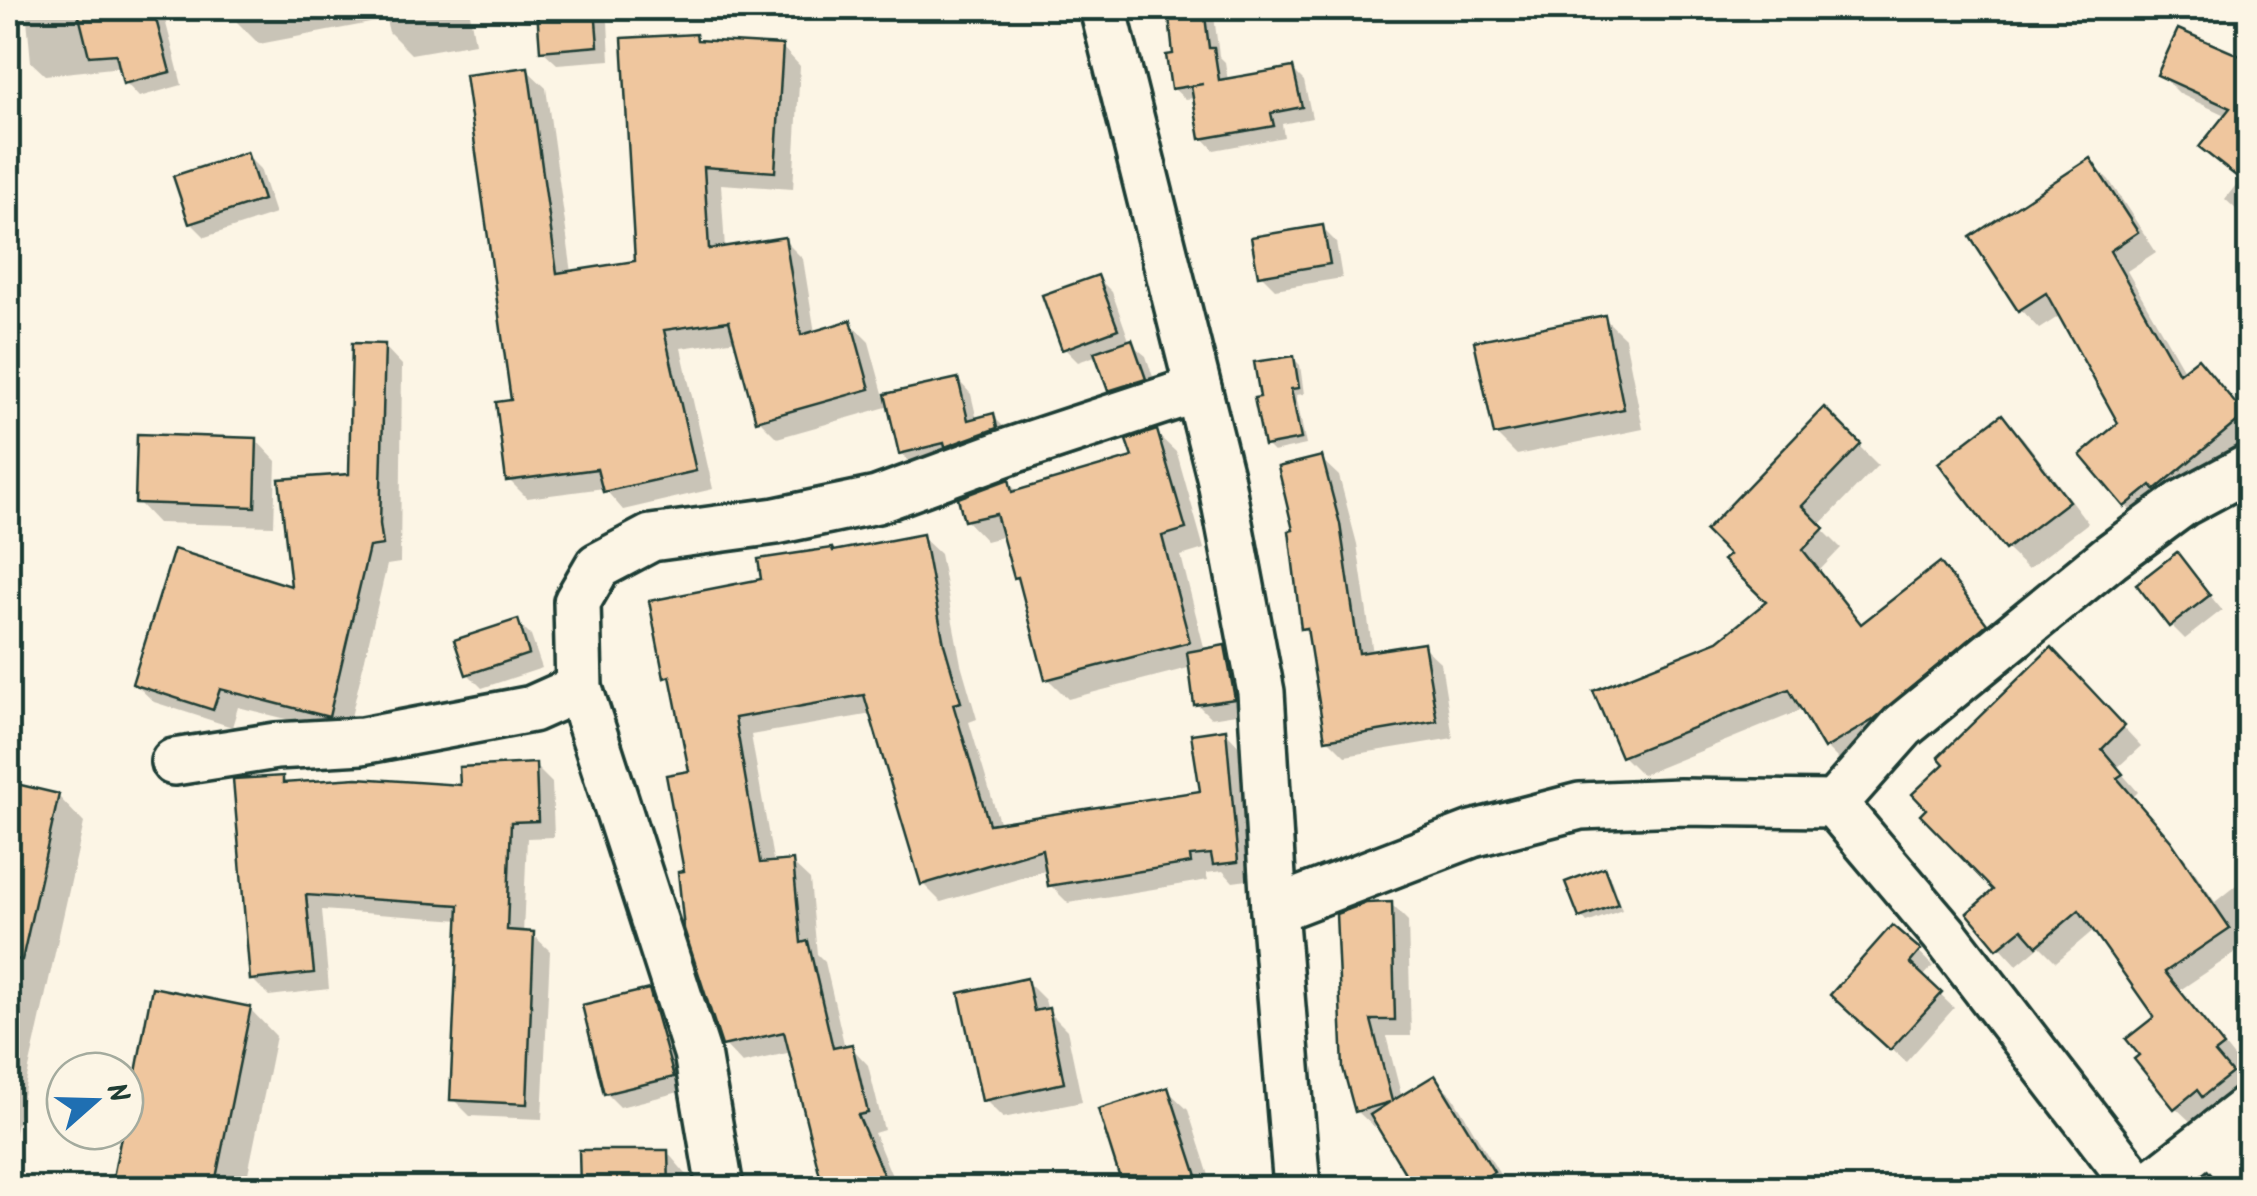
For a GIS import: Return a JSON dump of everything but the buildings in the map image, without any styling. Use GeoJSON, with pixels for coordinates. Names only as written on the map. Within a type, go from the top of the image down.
{"type":"FeatureCollection","features":[{"type":"Feature","properties":{"kind":"street"},"geometry":{"type":"LineString","coordinates":[[1103,8],[1220,476],[1261,692],[1297,1188]]}},
{"type":"Feature","properties":{"kind":"street"},"geometry":{"type":"LineString","coordinates":[[720,1188],[697,1054],[579,688],[577,602],[598,566],[651,538],[776,521],[877,500],[1198,389]]}},
{"type":"Feature","properties":{"kind":"street"},"geometry":{"type":"LineString","coordinates":[[1274,910],[1472,834],[1580,806],[1680,802],[1834,804],[1904,726],[2110,557],[2184,503],[2250,468]]}},
{"type":"Feature","properties":{"kind":"street"},"geometry":{"type":"LineString","coordinates":[[174,762],[276,746],[362,740],[532,708],[579,688]]}},
{"type":"Feature","properties":{"kind":"street"},"geometry":{"type":"LineString","coordinates":[[1834,804],[1944,934],[2142,1188],[2250,1107]]}},
{"type":"Feature","properties":{"kind":"street"},"geometry":{"type":"LineString","coordinates":[[2211,1138],[2250,1183]]}}]}
